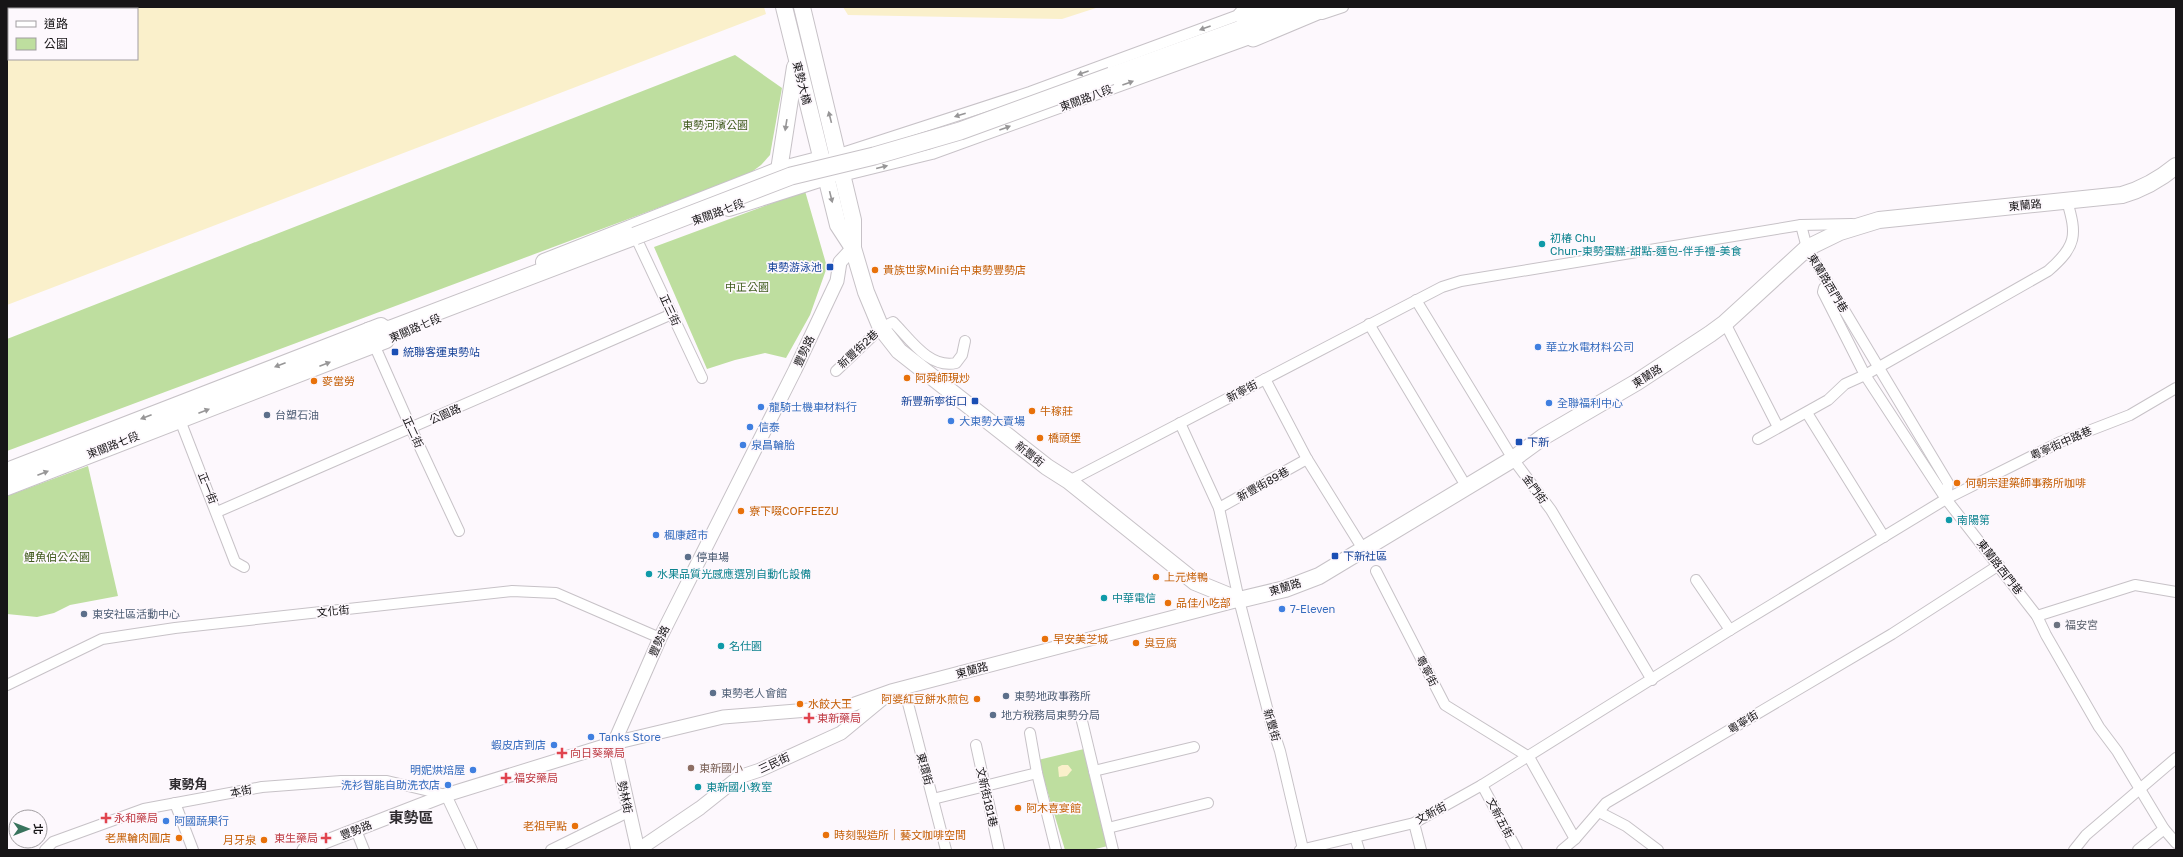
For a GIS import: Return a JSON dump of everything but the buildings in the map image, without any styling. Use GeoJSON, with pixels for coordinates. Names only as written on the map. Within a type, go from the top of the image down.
{"type":"FeatureCollection","features":[{"type":"Feature","properties":{"kind":"highway"},"geometry":{"type":"LineString","coordinates":[[1242,15],[1276,7]]}},
{"type":"Feature","properties":{"kind":"highway"},"geometry":{"type":"LineString","coordinates":[[372,338],[391,329],[637,239],[791,176],[874,156],[960,131],[1302,7]]}},
{"type":"Feature","properties":{"kind":"highway"},"geometry":{"type":"LineString","coordinates":[[1253,38],[1327,7]]}},
{"type":"Feature","properties":{"kind":"main road","name":"東勢大橋"},"geometry":{"type":"LineString","coordinates":[[784,7],[822,159]]}},
{"type":"Feature","properties":{"kind":"main road","name":"東勢大橋"},"geometry":{"type":"LineString","coordinates":[[802,7],[839,155]]}},
{"type":"Feature","properties":{"kind":"main road"},"geometry":{"type":"LineString","coordinates":[[779,170],[796,59]]}},
{"type":"Feature","properties":{"kind":"main road"},"geometry":{"type":"LineString","coordinates":[[839,155],[853,220],[853,248]]}},
{"type":"Feature","properties":{"kind":"main road"},"geometry":{"type":"LineString","coordinates":[[822,159],[838,225],[853,248]]}},
{"type":"Feature","properties":{"kind":"main road","name":"東關路七段"},"geometry":{"type":"LineString","coordinates":[[7,487],[177,413],[372,338],[721,192],[779,170],[822,159]]}},
{"type":"Feature","properties":{"kind":"main road","name":"東蘭路"},"geometry":{"type":"LineString","coordinates":[[1239,600],[1285,589],[1316,577],[1513,459],[1543,437],[1637,382],[1725,323],[1807,248],[1840,232],[1867,223],[2067,200],[2104,198],[2134,192],[2155,182],[2176,166]]}},
{"type":"Feature","properties":{"kind":"main road","name":"東關路七段"},"geometry":{"type":"LineString","coordinates":[[372,338],[461,309],[637,239],[727,208],[826,177]]}},
{"type":"Feature","properties":{"kind":"main road"},"geometry":{"type":"LineString","coordinates":[[721,192],[727,208]]}},
{"type":"Feature","properties":{"kind":"main road","name":"新豐街"},"geometry":{"type":"LineString","coordinates":[[853,248],[866,292],[881,328],[899,350],[1047,467],[1069,481],[1195,582],[1239,600]]}},
{"type":"Feature","properties":{"kind":"main road","name":"東關路七段"},"geometry":{"type":"LineString","coordinates":[[7,471],[177,413]]}},
{"type":"Feature","properties":{"kind":"street"},"geometry":{"type":"LineString","coordinates":[[822,159],[839,155],[1030,92],[1242,15],[1258,7]]}},
{"type":"Feature","properties":{"kind":"street","name":"東關路八段"},"geometry":{"type":"LineString","coordinates":[[826,177],[844,177],[932,154],[1343,7]]}},
{"type":"Feature","properties":{"kind":"street"},"geometry":{"type":"LineString","coordinates":[[1758,439],[1828,400],[1845,384],[1864,375],[2042,275],[2054,266],[2073,240],[2073,226],[2067,200]]}},
{"type":"Feature","properties":{"kind":"street","name":"東蘭路"},"geometry":{"type":"LineString","coordinates":[[1416,300],[1442,286],[1461,282],[1801,225],[1867,223]]}},
{"type":"Feature","properties":{"kind":"street","name":"東蘭路西門巷"},"geometry":{"type":"LineString","coordinates":[[1801,225],[1807,248],[1948,484],[1946,499],[1999,565],[2037,616],[2046,635],[2099,727],[2118,751],[2164,829],[2176,843]]}},
{"type":"Feature","properties":{"kind":"street","name":"正三街"},"geometry":{"type":"LineString","coordinates":[[637,239],[702,378]]}},
{"type":"Feature","properties":{"kind":"street","name":"豐勢路"},"geometry":{"type":"LineString","coordinates":[[304,850],[446,795],[614,743],[660,638],[795,370],[837,282],[840,262],[853,248]]}},
{"type":"Feature","properties":{"kind":"street"},"geometry":{"type":"LineString","coordinates":[[1529,757],[1730,630],[1946,499],[1864,375],[1823,292],[1824,288],[1829,285]]}},
{"type":"Feature","properties":{"kind":"street","name":"新寧街"},"geometry":{"type":"LineString","coordinates":[[1069,481],[1416,300]]}},
{"type":"Feature","properties":{"kind":"street","name":"金門街"},"geometry":{"type":"LineString","coordinates":[[1416,300],[1513,459],[1551,510],[1652,680]]}},
{"type":"Feature","properties":{"kind":"street","name":"公園路"},"geometry":{"type":"LineString","coordinates":[[217,512],[672,314]]}},
{"type":"Feature","properties":{"kind":"street"},"geometry":{"type":"LineString","coordinates":[[881,328],[893,322],[932,361],[946,365],[956,363],[962,354],[965,340]]}},
{"type":"Feature","properties":{"kind":"street"},"geometry":{"type":"LineString","coordinates":[[1725,323],[1778,427]]}},
{"type":"Feature","properties":{"kind":"street"},"geometry":{"type":"LineString","coordinates":[[1369,324],[1466,486]]}},
{"type":"Feature","properties":{"kind":"street","name":"新豐街2巷"},"geometry":{"type":"LineString","coordinates":[[836,371],[881,328]]}},
{"type":"Feature","properties":{"kind":"street","name":"正二街"},"geometry":{"type":"LineString","coordinates":[[372,338],[411,428],[460,531]]}},
{"type":"Feature","properties":{"kind":"street"},"geometry":{"type":"LineString","coordinates":[[1265,379],[1307,459],[1363,549]]}},
{"type":"Feature","properties":{"kind":"street","name":"粵寧街中路巷"},"geometry":{"type":"LineString","coordinates":[[1946,499],[2060,442],[2130,415],[2176,388]]}},
{"type":"Feature","properties":{"kind":"street","name":"正一街"},"geometry":{"type":"LineString","coordinates":[[177,413],[217,512],[235,562],[244,567]]}},
{"type":"Feature","properties":{"kind":"street"},"geometry":{"type":"LineString","coordinates":[[1807,413],[1884,537]]}},
{"type":"Feature","properties":{"kind":"street","name":"新豐街"},"geometry":{"type":"LineString","coordinates":[[1180,423],[1219,508],[1239,600],[1270,723],[1280,751],[1301,850]]}},
{"type":"Feature","properties":{"kind":"street","name":"新豐街89巷"},"geometry":{"type":"LineString","coordinates":[[1219,508],[1307,459]]}},
{"type":"Feature","properties":{"kind":"street","name":"粵寧街"},"geometry":{"type":"LineString","coordinates":[[1376,571],[1445,705],[1529,757],[1575,839],[1606,803],[1892,634],[1999,565]]}},
{"type":"Feature","properties":{"kind":"street"},"geometry":{"type":"LineString","coordinates":[[1696,580],[1730,630]]}},
{"type":"Feature","properties":{"kind":"street"},"geometry":{"type":"LineString","coordinates":[[2037,616],[2135,585],[2176,592]]}},
{"type":"Feature","properties":{"kind":"street","name":"文化街"},"geometry":{"type":"LineString","coordinates":[[7,685],[102,639],[183,627],[512,591],[556,593],[660,638]]}},
{"type":"Feature","properties":{"kind":"street","name":"東蘭路"},"geometry":{"type":"LineString","coordinates":[[614,743],[724,717],[846,707],[897,689],[1239,600]]}},
{"type":"Feature","properties":{"kind":"street","name":"東環街"},"geometry":{"type":"LineString","coordinates":[[897,689],[932,799],[946,850]]}},
{"type":"Feature","properties":{"kind":"street","name":"三民街"},"geometry":{"type":"LineString","coordinates":[[638,850],[700,808],[739,777],[760,770],[841,732],[854,724],[897,689]]}},
{"type":"Feature","properties":{"kind":"street"},"geometry":{"type":"LineString","coordinates":[[1082,721],[1113,850]]}},
{"type":"Feature","properties":{"kind":"street"},"geometry":{"type":"LineString","coordinates":[[1030,732],[1037,773],[1056,850]]}},
{"type":"Feature","properties":{"kind":"street","name":"勢林街"},"geometry":{"type":"LineString","coordinates":[[614,743],[628,812],[638,850]]}},
{"type":"Feature","properties":{"kind":"street","name":"文新街181巷"},"geometry":{"type":"LineString","coordinates":[[976,745],[999,850]]}},
{"type":"Feature","properties":{"kind":"street"},"geometry":{"type":"LineString","coordinates":[[1094,772],[1194,747]]}},
{"type":"Feature","properties":{"kind":"street","name":"文新街"},"geometry":{"type":"LineString","coordinates":[[1301,850],[1414,823],[1529,757]]}},
{"type":"Feature","properties":{"kind":"street"},"geometry":{"type":"LineString","coordinates":[[2074,850],[2086,835],[2139,788],[2176,758]]}},
{"type":"Feature","properties":{"kind":"street"},"geometry":{"type":"LineString","coordinates":[[932,799],[1037,773]]}},
{"type":"Feature","properties":{"kind":"street","name":"本街"},"geometry":{"type":"LineString","coordinates":[[46,850],[53,842],[144,809],[262,787],[341,781],[387,781],[446,795]]}},
{"type":"Feature","properties":{"kind":"street","name":"文新五街"},"geometry":{"type":"LineString","coordinates":[[1482,785],[1517,850]]}},
{"type":"Feature","properties":{"kind":"street"},"geometry":{"type":"LineString","coordinates":[[446,795],[472,850]]}},
{"type":"Feature","properties":{"kind":"street"},"geometry":{"type":"LineString","coordinates":[[175,803],[193,850]]}},
{"type":"Feature","properties":{"kind":"street"},"geometry":{"type":"LineString","coordinates":[[1108,828],[1208,803]]}},
{"type":"Feature","properties":{"kind":"street"},"geometry":{"type":"LineString","coordinates":[[551,850],[628,812]]}},
{"type":"Feature","properties":{"kind":"street"},"geometry":{"type":"LineString","coordinates":[[1598,812],[1626,826],[1658,850]]}},
{"type":"Feature","properties":{"kind":"street"},"geometry":{"type":"LineString","coordinates":[[1414,823],[1421,850]]}},
{"type":"Feature","properties":{"kind":"street"},"geometry":{"type":"LineString","coordinates":[[2138,850],[2164,829]]}},
{"type":"Feature","properties":{"kind":"street"},"geometry":{"type":"LineString","coordinates":[[356,830],[364,850]]}},
{"type":"Feature","properties":{"kind":"street"},"geometry":{"type":"LineString","coordinates":[[1355,836],[1359,850]]}},
{"type":"Feature","properties":{"kind":"street"},"geometry":{"type":"LineString","coordinates":[[1562,850],[1575,839]]}},
{"type":"Feature","properties":{"kind":"green space","name":"東勢河濱公園"},"geometry":{"type":"Polygon","coordinates":[[[735,55],[782,88],[770,155],[761,165],[749,174],[7,451],[7,339],[735,55]]]}},
{"type":"Feature","properties":{"kind":"green space","name":"中正公園"},"geometry":{"type":"Polygon","coordinates":[[[805,191],[827,267],[810,315],[786,358],[765,353],[735,360],[707,369],[654,247],[805,191]]]}},
{"type":"Feature","properties":{"kind":"green space","name":"鯉魚伯公公園"},"geometry":{"type":"Polygon","coordinates":[[[88,466],[118,596],[70,605],[54,613],[37,617],[7,614],[7,496],[88,466]]]}},
{"type":"Feature","properties":{"kind":"green space"},"geometry":{"type":"Polygon","coordinates":[[[1084,749],[1108,846],[1091,850],[1065,850],[1038,760],[1084,749]]]}},
{"type":"Feature","properties":{"kind":"sand"},"geometry":{"type":"Polygon","coordinates":[[[7,7],[764,7],[766,14],[7,305],[7,7]]]}},
{"type":"Feature","properties":{"kind":"sand"},"geometry":{"type":"Polygon","coordinates":[[[843,7],[1099,7],[1062,19],[848,15],[843,7]]]}},
{"type":"Feature","properties":{"kind":"sand"},"geometry":{"type":"Polygon","coordinates":[[[1068,765],[1072,770],[1067,776],[1059,777],[1058,767],[1068,765]]]}},
{"type":"Feature","properties":{"kind":"waterway"},"geometry":{"type":"LineString","coordinates":[[16,8],[22,7]]}},
{"type":"Feature","properties":{"kind":"place","name":"初椿 Chu Chun-東勢蛋糕-甜點-麵包-伴手禮-美食"},"geometry":{"type":"Point","coordinates":[1542,244]}},
{"type":"Feature","properties":{"kind":"place","name":"東勢游泳池"},"geometry":{"type":"Point","coordinates":[830,267]}},
{"type":"Feature","properties":{"kind":"place","name":"貴族世家Mini台中東勢豐勢店"},"geometry":{"type":"Point","coordinates":[875,270]}},
{"type":"Feature","properties":{"kind":"place","name":"華立水電材料公司"},"geometry":{"type":"Point","coordinates":[1538,347]}},
{"type":"Feature","properties":{"kind":"place","name":"統聯客運東勢站"},"geometry":{"type":"Point","coordinates":[395,352]}},
{"type":"Feature","properties":{"kind":"place","name":"阿舜師現炒"},"geometry":{"type":"Point","coordinates":[907,378]}},
{"type":"Feature","properties":{"kind":"place","name":"麥當勞"},"geometry":{"type":"Point","coordinates":[314,381]}},
{"type":"Feature","properties":{"kind":"place","name":"新豐新寧街口"},"geometry":{"type":"Point","coordinates":[975,401]}},
{"type":"Feature","properties":{"kind":"place","name":"全聯福利中心"},"geometry":{"type":"Point","coordinates":[1549,403]}},
{"type":"Feature","properties":{"kind":"place","name":"龍騎士機車材料行"},"geometry":{"type":"Point","coordinates":[761,407]}},
{"type":"Feature","properties":{"kind":"place","name":"牛稼莊"},"geometry":{"type":"Point","coordinates":[1032,411]}},
{"type":"Feature","properties":{"kind":"place","name":"台塑石油"},"geometry":{"type":"Point","coordinates":[267,415]}},
{"type":"Feature","properties":{"kind":"place","name":"大東勢大賣場"},"geometry":{"type":"Point","coordinates":[951,421]}},
{"type":"Feature","properties":{"kind":"place","name":"信泰"},"geometry":{"type":"Point","coordinates":[750,427]}},
{"type":"Feature","properties":{"kind":"place","name":"橋頭堡"},"geometry":{"type":"Point","coordinates":[1040,438]}},
{"type":"Feature","properties":{"kind":"place","name":"下新"},"geometry":{"type":"Point","coordinates":[1519,442]}},
{"type":"Feature","properties":{"kind":"place","name":"泉昌輪胎"},"geometry":{"type":"Point","coordinates":[743,445]}},
{"type":"Feature","properties":{"kind":"place","name":"何朝宗建築師事務所咖啡"},"geometry":{"type":"Point","coordinates":[1957,483]}},
{"type":"Feature","properties":{"kind":"place","name":"寮下啜COFFEEZU"},"geometry":{"type":"Point","coordinates":[741,511]}},
{"type":"Feature","properties":{"kind":"place","name":"南陽第"},"geometry":{"type":"Point","coordinates":[1949,520]}},
{"type":"Feature","properties":{"kind":"place","name":"楓康超市"},"geometry":{"type":"Point","coordinates":[656,535]}},
{"type":"Feature","properties":{"kind":"place","name":"下新社區"},"geometry":{"type":"Point","coordinates":[1335,556]}},
{"type":"Feature","properties":{"kind":"place","name":"停車場"},"geometry":{"type":"Point","coordinates":[688,557]}},
{"type":"Feature","properties":{"kind":"place","name":"水果品質光感應選別自動化設備"},"geometry":{"type":"Point","coordinates":[649,574]}},
{"type":"Feature","properties":{"kind":"place","name":"上元烤鴨"},"geometry":{"type":"Point","coordinates":[1156,577]}},
{"type":"Feature","properties":{"kind":"place","name":"中華電信"},"geometry":{"type":"Point","coordinates":[1104,598]}},
{"type":"Feature","properties":{"kind":"place","name":"品佳小吃部"},"geometry":{"type":"Point","coordinates":[1168,603]}},
{"type":"Feature","properties":{"kind":"place","name":"7-Eleven"},"geometry":{"type":"Point","coordinates":[1282,609]}},
{"type":"Feature","properties":{"kind":"place","name":"東安社區活動中心"},"geometry":{"type":"Point","coordinates":[84,614]}},
{"type":"Feature","properties":{"kind":"place","name":"福安宮"},"geometry":{"type":"Point","coordinates":[2057,625]}},
{"type":"Feature","properties":{"kind":"place","name":"早安美芝城"},"geometry":{"type":"Point","coordinates":[1045,639]}},
{"type":"Feature","properties":{"kind":"place","name":"臭豆腐"},"geometry":{"type":"Point","coordinates":[1136,643]}},
{"type":"Feature","properties":{"kind":"place","name":"名仕園"},"geometry":{"type":"Point","coordinates":[721,646]}},
{"type":"Feature","properties":{"kind":"place","name":"東勢老人會館"},"geometry":{"type":"Point","coordinates":[713,693]}},
{"type":"Feature","properties":{"kind":"place","name":"東勢地政事務所"},"geometry":{"type":"Point","coordinates":[1006,696]}},
{"type":"Feature","properties":{"kind":"place","name":"阿婆紅豆餅水煎包"},"geometry":{"type":"Point","coordinates":[977,699]}},
{"type":"Feature","properties":{"kind":"place","name":"水餃大王"},"geometry":{"type":"Point","coordinates":[800,704]}},
{"type":"Feature","properties":{"kind":"place","name":"地方稅務局東勢分局"},"geometry":{"type":"Point","coordinates":[993,715]}},
{"type":"Feature","properties":{"kind":"place","name":"東新藥局"},"geometry":{"type":"Point","coordinates":[809,718]}},
{"type":"Feature","properties":{"kind":"place","name":"Tanks Store"},"geometry":{"type":"Point","coordinates":[591,737]}},
{"type":"Feature","properties":{"kind":"place","name":"蝦皮店到店"},"geometry":{"type":"Point","coordinates":[554,745]}},
{"type":"Feature","properties":{"kind":"place","name":"向日葵藥局"},"geometry":{"type":"Point","coordinates":[562,753]}},
{"type":"Feature","properties":{"kind":"place","name":"東新國小"},"geometry":{"type":"Point","coordinates":[691,768]}},
{"type":"Feature","properties":{"kind":"place","name":"明妮烘焙屋"},"geometry":{"type":"Point","coordinates":[473,770]}},
{"type":"Feature","properties":{"kind":"place","name":"福安藥局"},"geometry":{"type":"Point","coordinates":[506,778]}},
{"type":"Feature","properties":{"kind":"place","name":"洗衫智能自助洗衣店"},"geometry":{"type":"Point","coordinates":[448,785]}},
{"type":"Feature","properties":{"kind":"place","name":"東新國小教室"},"geometry":{"type":"Point","coordinates":[698,787]}},
{"type":"Feature","properties":{"kind":"place","name":"阿木喜宴館"},"geometry":{"type":"Point","coordinates":[1018,808]}},
{"type":"Feature","properties":{"kind":"place","name":"永和藥局"},"geometry":{"type":"Point","coordinates":[106,818]}},
{"type":"Feature","properties":{"kind":"place","name":"阿國蔬果行"},"geometry":{"type":"Point","coordinates":[166,821]}},
{"type":"Feature","properties":{"kind":"place","name":"老祖早點"},"geometry":{"type":"Point","coordinates":[575,826]}},
{"type":"Feature","properties":{"kind":"place","name":"時刻製造所｜藝文咖啡空間"},"geometry":{"type":"Point","coordinates":[826,835]}},
{"type":"Feature","properties":{"kind":"place","name":"老黑輪肉圓店"},"geometry":{"type":"Point","coordinates":[179,838]}},
{"type":"Feature","properties":{"kind":"place","name":"東生藥局"},"geometry":{"type":"Point","coordinates":[326,838]}},
{"type":"Feature","properties":{"kind":"place","name":"月牙泉"},"geometry":{"type":"Point","coordinates":[264,840]}},
{"type":"Feature","properties":{"kind":"district","name":"東勢角"},"geometry":{"type":"Point","coordinates":[188,784]}},
{"type":"Feature","properties":{"kind":"district","name":"東勢區"},"geometry":{"type":"Point","coordinates":[411,818]}}]}
